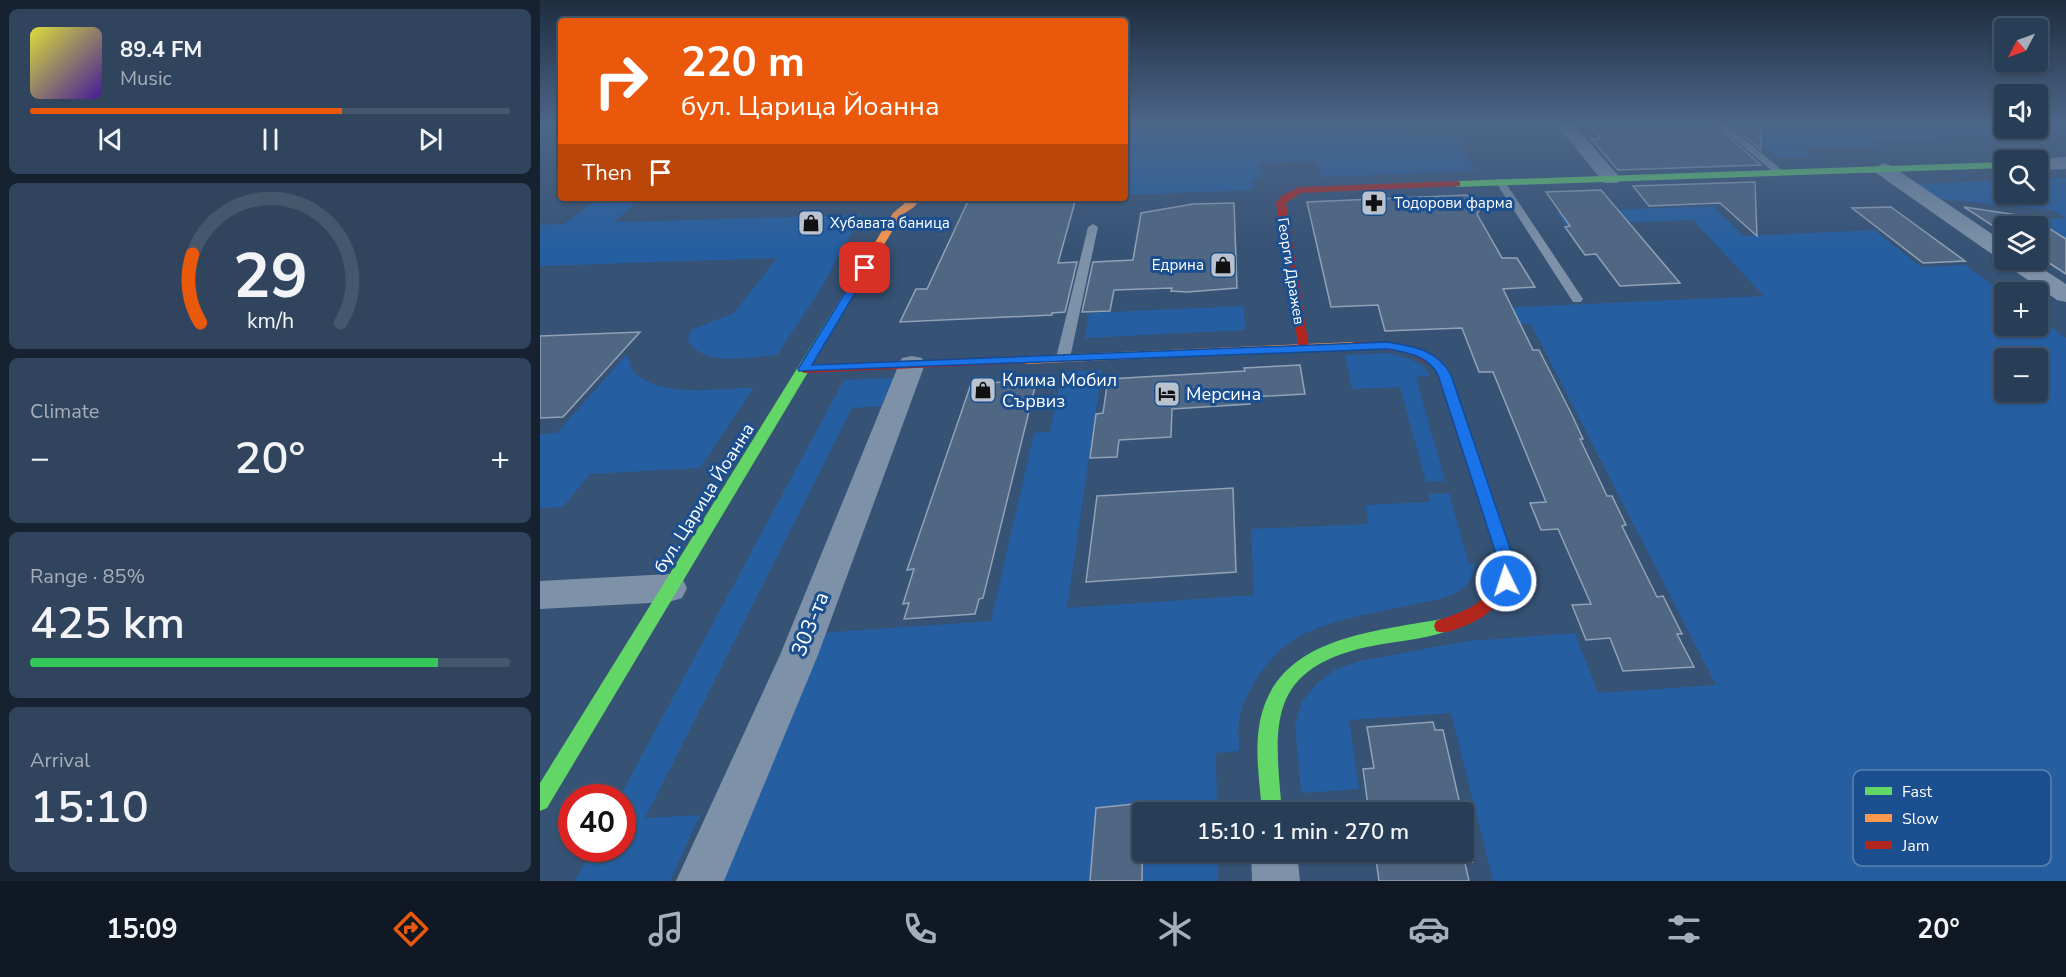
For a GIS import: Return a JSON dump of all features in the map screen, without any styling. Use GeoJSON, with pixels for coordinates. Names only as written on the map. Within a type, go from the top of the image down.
{"type":"FeatureCollection","features":[{"type":"Feature","properties":{"kind":"street"},"geometry":{"type":"LineString","coordinates":[[1599,165],[1611,179]]}},
{"type":"Feature","properties":{"kind":"street","name":"Георги Дражев"},"geometry":{"type":"LineString","coordinates":[[1303,348],[1282,208],[1284,198],[1310,188],[1994,165]]}},
{"type":"Feature","properties":{"kind":"street"},"geometry":{"type":"LineString","coordinates":[[1883,169],[1994,245]]}},
{"type":"Feature","properties":{"kind":"street","name":"бул. Царица Йоанна"},"geometry":{"type":"LineString","coordinates":[[898,201],[896,206],[898,213]]}},
{"type":"Feature","properties":{"kind":"street","name":"бул. Царица Йоанна"},"geometry":{"type":"LineString","coordinates":[[540,801],[898,213],[911,206],[914,201]]}},
{"type":"Feature","properties":{"kind":"street"},"geometry":{"type":"LineString","coordinates":[[2029,270],[2066,295]]}},
{"type":"Feature","properties":{"kind":"street"},"geometry":{"type":"LineString","coordinates":[[804,369],[1303,348],[1403,347],[1424,354],[1440,366],[1507,563],[1506,581],[1497,599],[1480,613],[1459,622],[1349,642],[1321,652],[1297,670],[1279,693],[1269,721],[1272,802]]}},
{"type":"Feature","properties":{"kind":"street","name":"303-та"},"geometry":{"type":"LineString","coordinates":[[700,881],[799,655],[912,364]]}},
{"type":"Feature","properties":{"kind":"street"},"geometry":{"type":"LineString","coordinates":[[540,596],[669,588]]}},
{"type":"Feature","properties":{"kind":"street"},"geometry":{"type":"LineString","coordinates":[[1275,862],[1276,881]]}},
{"type":"Feature","properties":{"kind":"lane"},"geometry":{"type":"LineString","coordinates":[[1770,165],[1780,173]]}},
{"type":"Feature","properties":{"kind":"lane"},"geometry":{"type":"LineString","coordinates":[[1500,181],[1577,300]]}},
{"type":"Feature","properties":{"kind":"lane"},"geometry":{"type":"LineString","coordinates":[[1063,358],[1093,227]]}},
{"type":"Feature","properties":{"kind":"shaded area"},"geometry":{"type":"Polygon","coordinates":[[[1128,165],[1260,165],[1262,178],[1253,178],[1254,190],[1128,195],[1128,165]]]}},
{"type":"Feature","properties":{"kind":"shaded area"},"geometry":{"type":"Polygon","coordinates":[[[1318,165],[1473,165],[1476,171],[1321,177],[1318,165]]]}},
{"type":"Feature","properties":{"kind":"shaded area"},"geometry":{"type":"Polygon","coordinates":[[[2066,178],[2066,218],[2052,210],[1941,199],[1918,184],[1994,180],[1994,204],[2048,204],[2048,179],[2066,178]]]}},
{"type":"Feature","properties":{"kind":"shaded area"},"geometry":{"type":"Polygon","coordinates":[[[596,201],[638,201],[614,222],[862,215],[816,296],[777,355],[741,359],[715,358],[695,349],[688,340],[691,330],[734,313],[777,258],[540,266],[540,225],[564,224],[596,201]]]}},
{"type":"Feature","properties":{"kind":"shaded area"},"geometry":{"type":"Polygon","coordinates":[[[1713,206],[1744,236],[1874,230],[1921,267],[1965,265],[1994,286],[1994,336],[2048,336],[2048,325],[2066,338],[2066,881],[1493,881],[1451,713],[1349,720],[1359,789],[1301,793],[1295,724],[1302,702],[1316,684],[1334,670],[1359,661],[1468,641],[1575,633],[1598,693],[1716,685],[1531,324],[1437,328],[1431,311],[1764,296],[1693,220],[1565,225],[1557,212],[1713,206]]]}},
{"type":"Feature","properties":{"kind":"shaded area"},"geometry":{"type":"Polygon","coordinates":[[[2066,218],[2066,238],[2048,227],[2048,219],[2066,218]]]}},
{"type":"Feature","properties":{"kind":"shaded area"},"geometry":{"type":"Polygon","coordinates":[[[1244,306],[1245,330],[1085,338],[1089,313],[1244,306]]]}},
{"type":"Feature","properties":{"kind":"shaded area"},"geometry":{"type":"Polygon","coordinates":[[[1386,353],[1417,362],[1430,376],[1416,377],[1445,481],[1426,482],[1400,387],[1352,389],[1345,355],[1386,353]]]}},
{"type":"Feature","properties":{"kind":"shaded area"},"geometry":{"type":"Polygon","coordinates":[[[625,356],[628,356],[635,373],[646,381],[660,386],[692,390],[754,387],[700,468],[590,474],[563,507],[540,508],[540,434],[557,433],[625,356]]]}},
{"type":"Feature","properties":{"kind":"shaded area"},"geometry":{"type":"Polygon","coordinates":[[[1102,370],[1067,608],[1254,595],[1251,529],[1368,524],[1366,505],[1430,502],[1429,494],[1449,493],[1469,564],[1475,564],[1470,580],[1459,591],[1444,598],[1348,619],[1296,638],[1265,666],[1250,690],[1240,715],[1239,751],[1216,753],[1217,802],[1132,802],[1132,862],[1218,862],[1218,881],[718,881],[819,633],[991,621],[1034,433],[1050,432],[1062,372],[1102,370]]]}},
{"type":"Feature","properties":{"kind":"shaded area"},"geometry":{"type":"Polygon","coordinates":[[[894,378],[881,406],[852,408],[645,818],[700,815],[670,881],[575,881],[585,862],[636,862],[636,784],[627,784],[844,380],[894,378]]]}},
{"type":"Feature","properties":{"kind":"building"},"geometry":{"type":"Polygon","coordinates":[[[1614,165],[1758,165],[1618,170],[1614,165]]]}},
{"type":"Feature","properties":{"kind":"building"},"geometry":{"type":"Polygon","coordinates":[[[1755,182],[1757,236],[1720,203],[1649,206],[1633,186],[1755,182]]]}},
{"type":"Feature","properties":{"kind":"building"},"geometry":{"type":"Polygon","coordinates":[[[1601,190],[1680,283],[1620,286],[1596,254],[1585,255],[1565,227],[1570,226],[1546,192],[1601,190]]]}},
{"type":"Feature","properties":{"kind":"building"},"geometry":{"type":"Polygon","coordinates":[[[1466,195],[1483,205],[1477,214],[1502,258],[1517,258],[1535,287],[1503,289],[1533,350],[1539,350],[1572,415],[1583,439],[1580,439],[1607,496],[1612,496],[1626,525],[1622,526],[1657,597],[1663,596],[1682,634],[1677,634],[1694,667],[1623,671],[1610,638],[1586,640],[1572,605],[1591,604],[1558,529],[1541,530],[1530,503],[1546,502],[1493,372],[1479,372],[1462,328],[1385,331],[1378,305],[1331,307],[1307,202],[1466,195]]]}},
{"type":"Feature","properties":{"kind":"building"},"geometry":{"type":"Polygon","coordinates":[[[968,201],[1075,201],[1058,263],[1077,262],[1065,312],[1052,313],[1052,315],[900,322],[916,289],[927,289],[968,201]]]}},
{"type":"Feature","properties":{"kind":"building"},"geometry":{"type":"Polygon","coordinates":[[[1234,203],[1237,288],[1187,292],[1171,291],[1172,288],[1114,290],[1110,311],[1082,312],[1093,262],[1133,260],[1141,213],[1193,204],[1234,203]]]}},
{"type":"Feature","properties":{"kind":"building"},"geometry":{"type":"Polygon","coordinates":[[[1891,207],[1965,261],[1923,263],[1852,208],[1891,207]]]}},
{"type":"Feature","properties":{"kind":"building"},"geometry":{"type":"Polygon","coordinates":[[[1964,207],[2024,216],[1994,216],[1994,226],[1964,207]]]}},
{"type":"Feature","properties":{"kind":"building"},"geometry":{"type":"Polygon","coordinates":[[[2048,228],[2066,239],[2066,274],[2048,262],[2048,228]]]}},
{"type":"Feature","properties":{"kind":"building"},"geometry":{"type":"Polygon","coordinates":[[[640,332],[563,417],[540,418],[540,336],[640,332]]]}},
{"type":"Feature","properties":{"kind":"building"},"geometry":{"type":"Polygon","coordinates":[[[1300,365],[1305,394],[1250,397],[1250,404],[1172,409],[1171,437],[1119,440],[1117,457],[1090,458],[1096,414],[1103,413],[1108,379],[1245,371],[1244,368],[1300,365]]]}},
{"type":"Feature","properties":{"kind":"building"},"geometry":{"type":"Polygon","coordinates":[[[1004,382],[1003,385],[1036,383],[983,598],[979,599],[975,614],[904,619],[909,603],[903,604],[914,569],[907,570],[971,384],[1004,382]]]}},
{"type":"Feature","properties":{"kind":"building"},"geometry":{"type":"Polygon","coordinates":[[[1233,488],[1236,572],[1086,582],[1097,496],[1233,488]]]}},
{"type":"Feature","properties":{"kind":"building"},"geometry":{"type":"Polygon","coordinates":[[[1433,722],[1435,730],[1443,730],[1459,802],[1368,802],[1363,769],[1374,768],[1367,727],[1433,722]]]}},
{"type":"Feature","properties":{"kind":"building"},"geometry":{"type":"Polygon","coordinates":[[[1132,804],[1132,862],[1142,862],[1142,881],[1090,881],[1096,808],[1132,804]]]}},
{"type":"Feature","properties":{"kind":"building"},"geometry":{"type":"Polygon","coordinates":[[[1376,862],[1473,862],[1465,863],[1469,881],[1379,881],[1376,862]]]}},
{"type":"Feature","properties":{"kind":"traffic: fast"},"geometry":{"type":"LineString","coordinates":[[1457,184],[1994,165]]}},
{"type":"Feature","properties":{"kind":"traffic: fast"},"geometry":{"type":"LineString","coordinates":[[540,801],[835,317]]}},
{"type":"Feature","properties":{"kind":"traffic: fast"},"geometry":{"type":"LineString","coordinates":[[1271,802],[1268,755],[1269,721],[1277,694],[1293,674],[1313,659],[1337,648],[1442,626]]}},
{"type":"Feature","properties":{"kind":"traffic: slow"},"geometry":{"type":"LineString","coordinates":[[835,317],[898,213],[914,201]]}},
{"type":"Feature","properties":{"kind":"traffic: slow"},"geometry":{"type":"LineString","coordinates":[[1026,360],[1354,346]]}},
{"type":"Feature","properties":{"kind":"traffic: jam"},"geometry":{"type":"LineString","coordinates":[[1303,348],[1281,203],[1284,198],[1299,190],[1457,184]]}},
{"type":"Feature","properties":{"kind":"traffic: jam"},"geometry":{"type":"LineString","coordinates":[[1354,346],[1399,347],[1418,353],[1440,366],[1507,563],[1505,577],[1500,588],[1486,606],[1467,618],[1442,626]]}},
{"type":"Feature","properties":{"kind":"traffic: jam"},"geometry":{"type":"LineString","coordinates":[[804,369],[1026,360]]}},
{"type":"Feature","properties":{"kind":"place","name":"Тодорови фарма"},"geometry":{"type":"Point","coordinates":[1374,203]}},
{"type":"Feature","properties":{"kind":"place","name":"Хубавата баница"},"geometry":{"type":"Point","coordinates":[811,223]}},
{"type":"Feature","properties":{"kind":"place","name":"Едрина"},"geometry":{"type":"Point","coordinates":[1223,265]}},
{"type":"Feature","properties":{"kind":"place","name":"Клима Мобил Сървиз"},"geometry":{"type":"Point","coordinates":[983,390]}},
{"type":"Feature","properties":{"kind":"place","name":"Мерсина"},"geometry":{"type":"Point","coordinates":[1167,394]}},
{"type":"Feature","properties":{"kind":"route"},"geometry":{"type":"LineString","coordinates":[[865,268],[804,369],[1387,345],[1418,351],[1430,357],[1440,366],[1445,375],[1507,563],[1506,581]]}}]}
